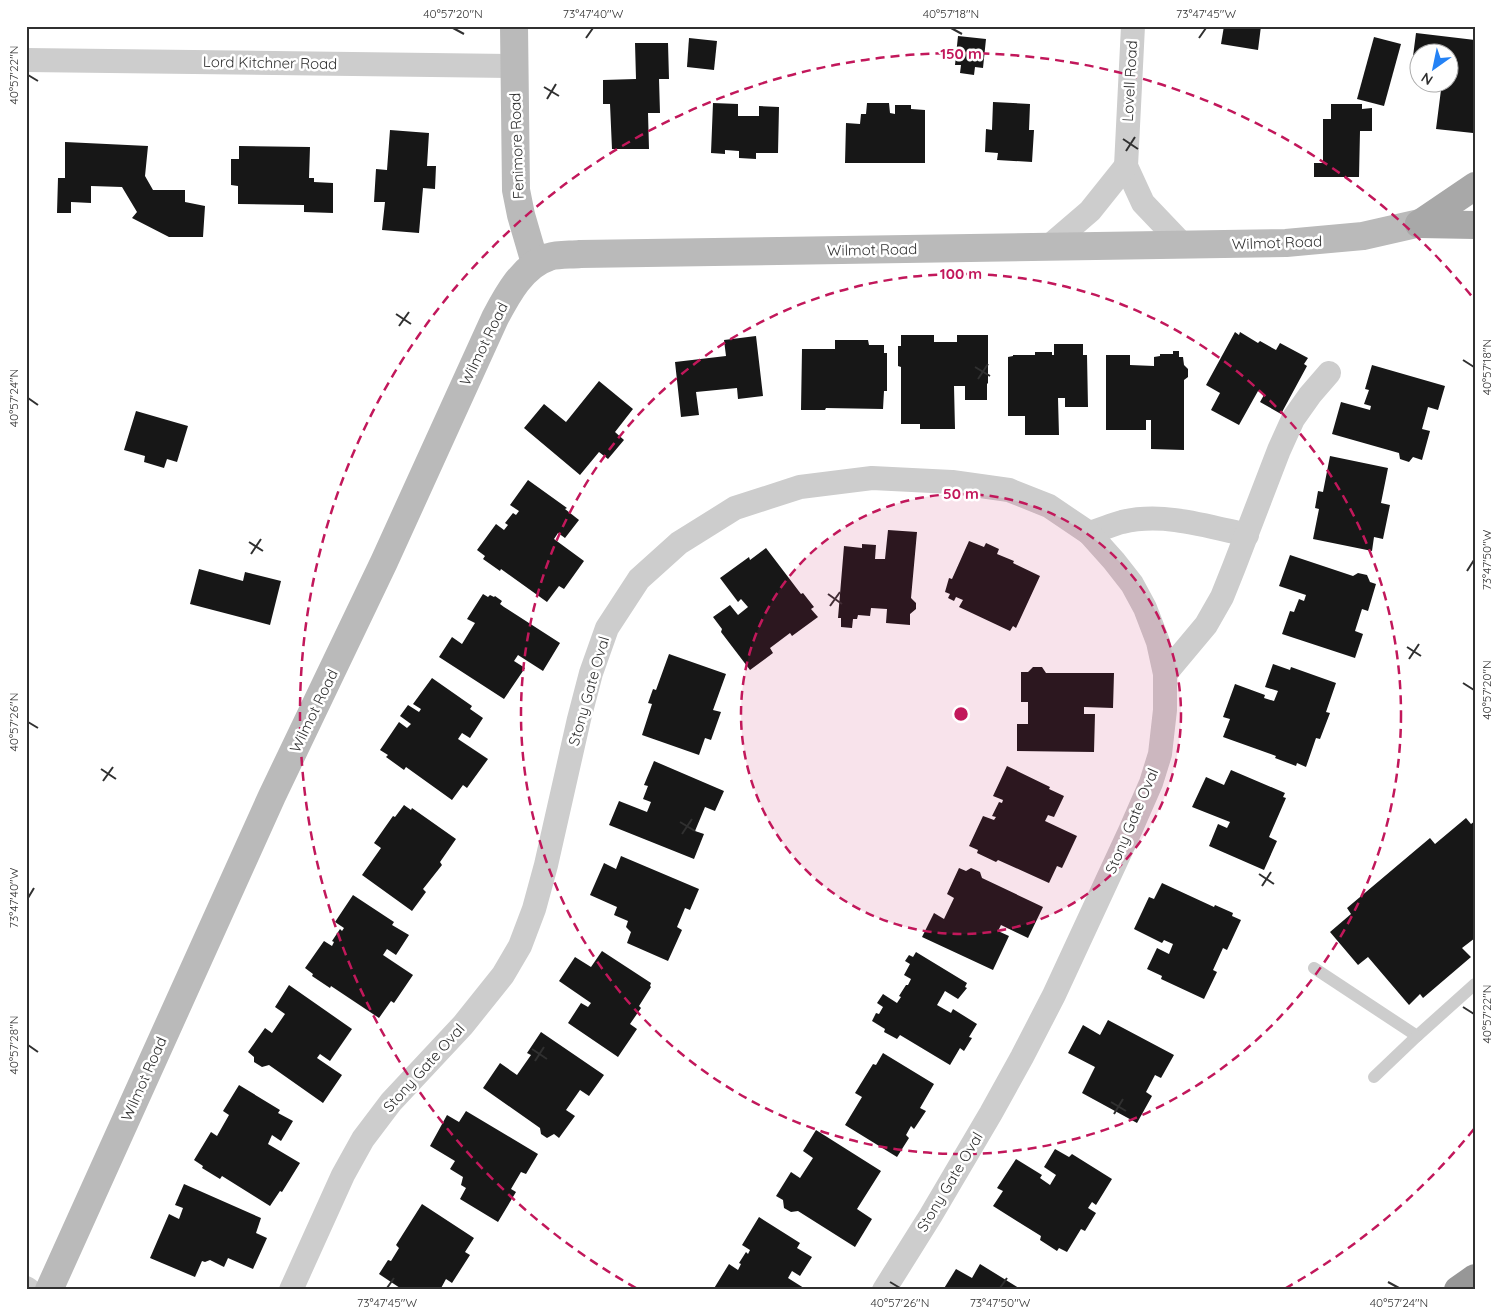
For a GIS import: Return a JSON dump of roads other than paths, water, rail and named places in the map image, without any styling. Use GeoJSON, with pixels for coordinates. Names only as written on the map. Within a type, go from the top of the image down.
{"type":"FeatureCollection","features":[{"type":"Feature","properties":{"kind":"highway"},"geometry":{"type":"LineString","coordinates":[[1458,1290],[1475,1278]]}},
{"type":"Feature","properties":{"kind":"main road"},"geometry":{"type":"LineString","coordinates":[[1418,224],[1475,186]]}},
{"type":"Feature","properties":{"kind":"main road"},"geometry":{"type":"LineString","coordinates":[[1418,224],[1475,225]]}},
{"type":"Feature","properties":{"kind":"street","name":"Fenimore Road"},"geometry":{"type":"LineString","coordinates":[[514,26],[518,201],[534,264]]}},
{"type":"Feature","properties":{"kind":"street","name":"Lovell Road"},"geometry":{"type":"LineString","coordinates":[[1133,26],[1126,166],[1143,203],[1183,245]]}},
{"type":"Feature","properties":{"kind":"street","name":"Lord Kitchner Road"},"geometry":{"type":"LineString","coordinates":[[26,60],[514,66]]}},
{"type":"Feature","properties":{"kind":"street"},"geometry":{"type":"LineString","coordinates":[[1048,247],[1090,211],[1126,166]]}},
{"type":"Feature","properties":{"kind":"street","name":"Wilmot Road"},"geometry":{"type":"LineString","coordinates":[[50,1290],[272,796],[380,571],[495,318],[513,288],[534,264],[549,257],[580,254],[1286,243],[1363,236],[1475,211]]}},
{"type":"Feature","properties":{"kind":"street"},"geometry":{"type":"LineString","coordinates":[[1165,674],[1206,625],[1222,597],[1279,450],[1293,419],[1329,373]]}},
{"type":"Feature","properties":{"kind":"street","name":"Stony Gate Oval"},"geometry":{"type":"LineString","coordinates":[[291,1290],[343,1175],[362,1139],[391,1102],[463,1025],[503,974],[520,946],[534,910],[546,865],[591,673],[607,628],[639,579],[678,543],[736,508],[800,487],[872,478],[952,482],[1009,490],[1049,506],[1089,533],[1132,584],[1158,642],[1165,674],[1165,710],[1160,754],[1151,783],[1130,831],[1054,996],[1022,1057],[941,1198],[884,1290]]}},
{"type":"Feature","properties":{"kind":"street"},"geometry":{"type":"LineString","coordinates":[[1089,533],[1123,522],[1160,518],[1247,535]]}},
{"type":"Feature","properties":{"kind":"lane"},"geometry":{"type":"LineString","coordinates":[[1314,968],[1417,1036]]}},
{"type":"Feature","properties":{"kind":"lane"},"geometry":{"type":"LineString","coordinates":[[1374,1077],[1475,984]]}}]}
